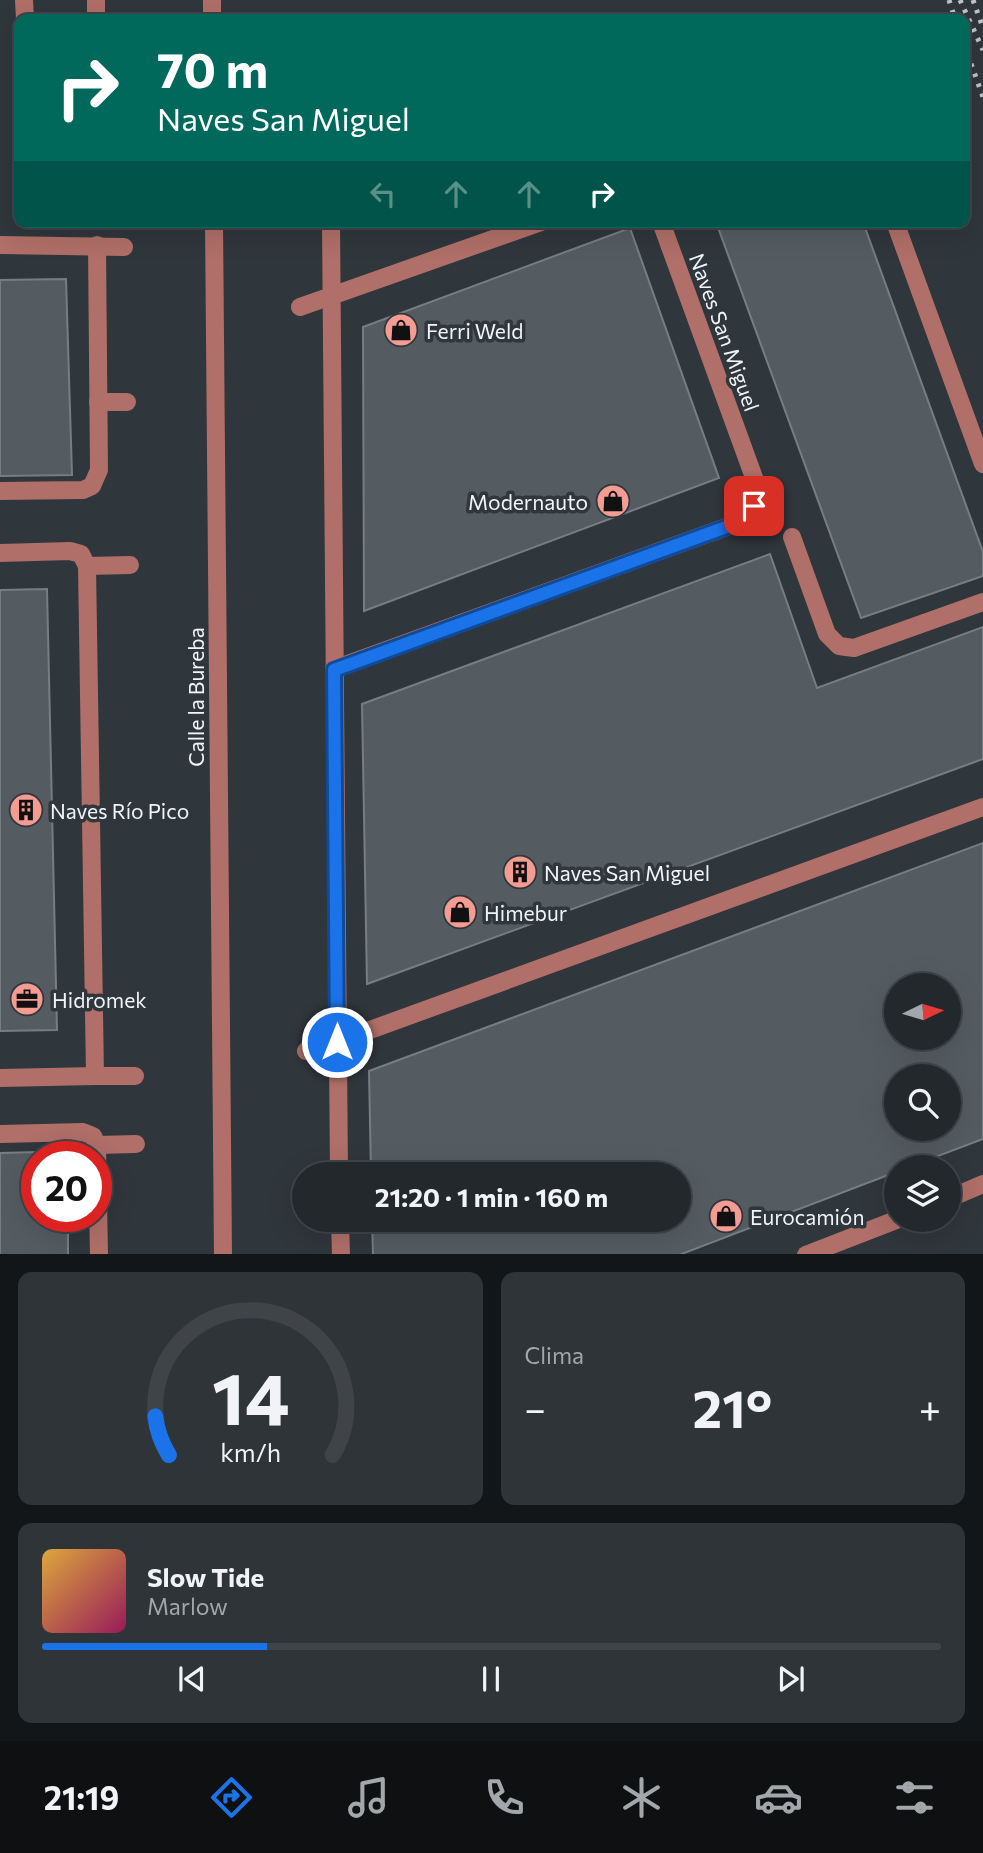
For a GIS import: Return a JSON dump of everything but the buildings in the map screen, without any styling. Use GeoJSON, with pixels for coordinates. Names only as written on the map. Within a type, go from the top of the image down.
{"type":"FeatureCollection","features":[{"type":"Feature","properties":{"kind":"street","name":"Calle la Bureba"},"geometry":{"type":"LineString","coordinates":[[214,228],[223,1254]]}},
{"type":"Feature","properties":{"kind":"street"},"geometry":{"type":"LineString","coordinates":[[331,228],[339,1162]]}},
{"type":"Feature","properties":{"kind":"street"},"geometry":{"type":"LineString","coordinates":[[300,307],[524,228]]}},
{"type":"Feature","properties":{"kind":"street","name":"Naves San Miguel"},"geometry":{"type":"LineString","coordinates":[[334,670],[740,522],[754,506],[756,483],[663,228]]}},
{"type":"Feature","properties":{"kind":"street"},"geometry":{"type":"LineString","coordinates":[[897,228],[983,464]]}},
{"type":"Feature","properties":{"kind":"street"},"geometry":{"type":"LineString","coordinates":[[0,245],[124,247]]}},
{"type":"Feature","properties":{"kind":"street"},"geometry":{"type":"LineString","coordinates":[[0,491],[83,490],[92,486],[99,470],[97,245]]}},
{"type":"Feature","properties":{"kind":"street"},"geometry":{"type":"LineString","coordinates":[[98,402],[127,402]]}},
{"type":"Feature","properties":{"kind":"street"},"geometry":{"type":"LineString","coordinates":[[792,537],[827,634],[839,646],[854,648],[983,602]]}},
{"type":"Feature","properties":{"kind":"street"},"geometry":{"type":"LineString","coordinates":[[0,553],[70,551],[81,554],[87,566],[95,1076]]}},
{"type":"Feature","properties":{"kind":"street"},"geometry":{"type":"LineString","coordinates":[[87,566],[130,565]]}},
{"type":"Feature","properties":{"kind":"street"},"geometry":{"type":"LineString","coordinates":[[306,1051],[983,807]]}},
{"type":"Feature","properties":{"kind":"street"},"geometry":{"type":"LineString","coordinates":[[0,1078],[135,1076]]}},
{"type":"Feature","properties":{"kind":"street"},"geometry":{"type":"LineString","coordinates":[[0,1134],[82,1132],[93,1136],[96,1141]]}},
{"type":"Feature","properties":{"kind":"street"},"geometry":{"type":"LineString","coordinates":[[112,1144],[136,1144]]}},
{"type":"Feature","properties":{"kind":"street"},"geometry":{"type":"LineString","coordinates":[[961,1193],[983,1184]]}},
{"type":"Feature","properties":{"kind":"street"},"geometry":{"type":"LineString","coordinates":[[809,1254],[884,1225]]}},
{"type":"Feature","properties":{"kind":"street"},"geometry":{"type":"LineString","coordinates":[[99,1232],[99,1254]]}},
{"type":"Feature","properties":{"kind":"street"},"geometry":{"type":"LineString","coordinates":[[340,1232],[341,1254]]}},
{"type":"Feature","properties":{"kind":"railway"},"geometry":{"type":"LineString","coordinates":[[949,0],[953,14]]}},
{"type":"Feature","properties":{"kind":"railway"},"geometry":{"type":"LineString","coordinates":[[960,0],[966,14]]}},
{"type":"Feature","properties":{"kind":"railway"},"geometry":{"type":"LineString","coordinates":[[973,0],[983,28]]}},
{"type":"Feature","properties":{"kind":"railway"},"geometry":{"type":"LineString","coordinates":[[970,22],[983,50]]}},
{"type":"Feature","properties":{"kind":"railway"},"geometry":{"type":"LineString","coordinates":[[970,61],[983,97]]}},
{"type":"Feature","properties":{"kind":"place","name":"Ferri Weld"},"geometry":{"type":"Point","coordinates":[401,330]}},
{"type":"Feature","properties":{"kind":"place","name":"Modernauto"},"geometry":{"type":"Point","coordinates":[613,501]}},
{"type":"Feature","properties":{"kind":"place","name":"Naves Río Pico"},"geometry":{"type":"Point","coordinates":[26,810]}},
{"type":"Feature","properties":{"kind":"place","name":"Naves San Miguel"},"geometry":{"type":"Point","coordinates":[520,872]}},
{"type":"Feature","properties":{"kind":"place","name":"Himebur"},"geometry":{"type":"Point","coordinates":[460,912]}},
{"type":"Feature","properties":{"kind":"place","name":"Hidromek"},"geometry":{"type":"Point","coordinates":[27,999]}},
{"type":"Feature","properties":{"kind":"place","name":"Eurocamión"},"geometry":{"type":"Point","coordinates":[726,1216]}},
{"type":"Feature","properties":{"kind":"route"},"geometry":{"type":"LineString","coordinates":[[337,1042],[334,670],[740,522],[754,506]]}}]}
